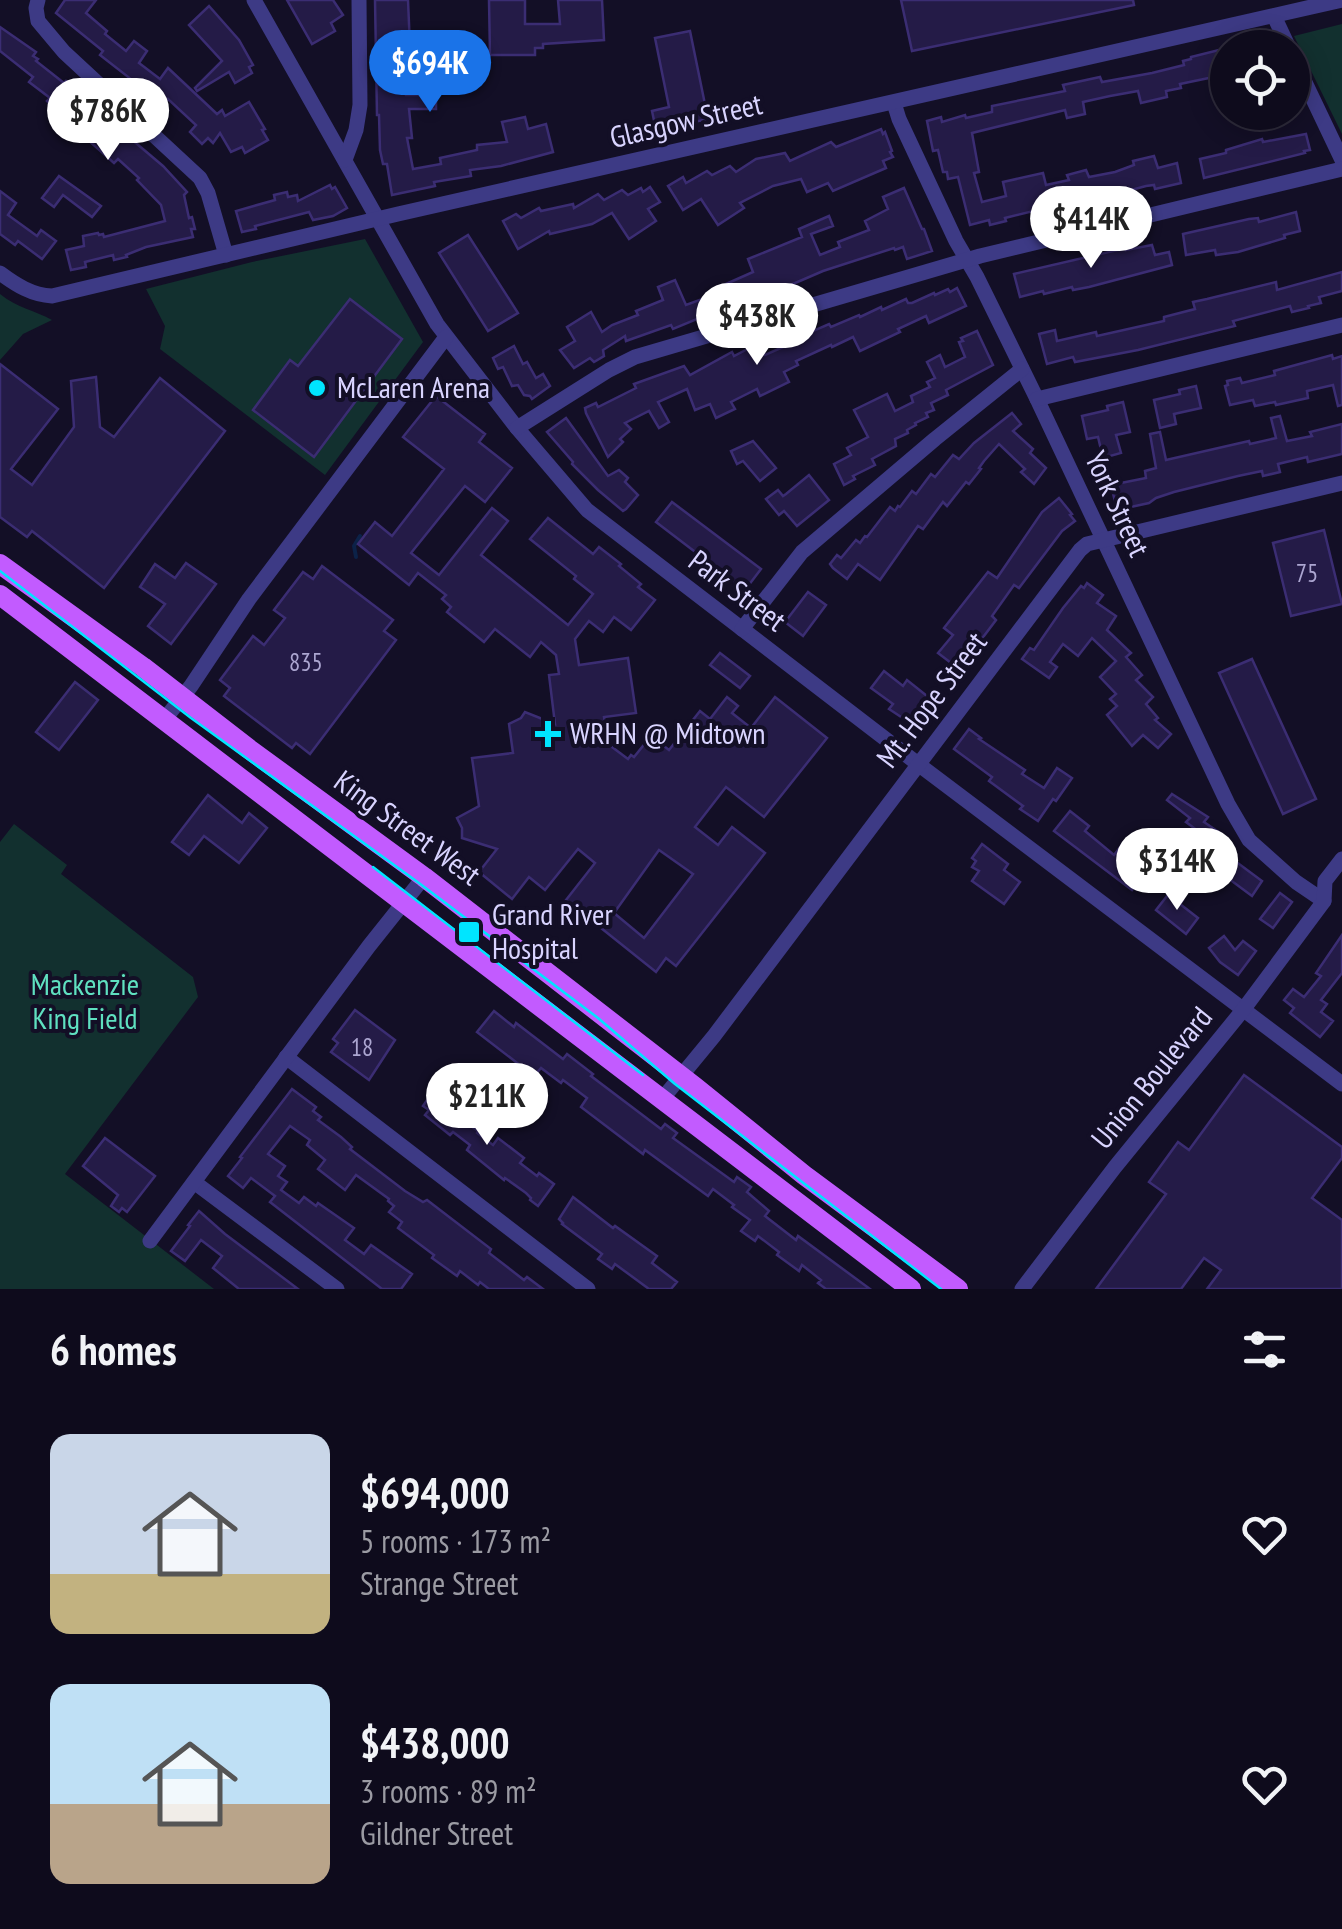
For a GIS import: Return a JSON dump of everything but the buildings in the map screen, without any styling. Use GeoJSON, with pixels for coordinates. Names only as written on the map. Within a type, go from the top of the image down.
{"type":"FeatureCollection","features":[{"type":"Feature","properties":{"kind":"main road","name":"King Street West"},"geometry":{"type":"LineString","coordinates":[[0,564],[424,877],[804,1175],[958,1289]]}},
{"type":"Feature","properties":{"kind":"main road","name":"King Street West"},"geometry":{"type":"LineString","coordinates":[[0,595],[904,1284]]}},
{"type":"Feature","properties":{"kind":"street"},"geometry":{"type":"LineString","coordinates":[[38,0],[38,21],[64,52],[200,178],[226,255]]}},
{"type":"Feature","properties":{"kind":"street","name":"Park Street"},"geometry":{"type":"LineString","coordinates":[[254,0],[446,337],[586,510],[1342,1084]]}},
{"type":"Feature","properties":{"kind":"street"},"geometry":{"type":"LineString","coordinates":[[344,160],[356,130],[360,105],[359,0]]}},
{"type":"Feature","properties":{"kind":"street","name":"Glasgow Street"},"geometry":{"type":"LineString","coordinates":[[0,274],[41,295],[71,292],[379,218],[1342,0]]}},
{"type":"Feature","properties":{"kind":"street"},"geometry":{"type":"LineString","coordinates":[[1274,16],[1281,30]]}},
{"type":"Feature","properties":{"kind":"street"},"geometry":{"type":"LineString","coordinates":[[1310,93],[1342,160]]}},
{"type":"Feature","properties":{"kind":"street","name":"York Street"},"geometry":{"type":"LineString","coordinates":[[894,103],[1249,840],[1324,902]]}},
{"type":"Feature","properties":{"kind":"street"},"geometry":{"type":"LineString","coordinates":[[516,428],[635,357],[968,261],[1342,169]]}},
{"type":"Feature","properties":{"kind":"street"},"geometry":{"type":"LineString","coordinates":[[1037,399],[1342,325]]}},
{"type":"Feature","properties":{"kind":"street"},"geometry":{"type":"LineString","coordinates":[[164,720],[249,599],[446,337]]}},
{"type":"Feature","properties":{"kind":"street"},"geometry":{"type":"LineString","coordinates":[[742,629],[802,552],[934,438],[1022,369]]}},
{"type":"Feature","properties":{"kind":"street","name":"Mt. Hope Street"},"geometry":{"type":"LineString","coordinates":[[663,1098],[1074,557],[1088,544],[1342,483]]}},
{"type":"Feature","properties":{"kind":"street","name":"Union Boulevard"},"geometry":{"type":"LineString","coordinates":[[1022,1289],[1324,902],[1326,880],[1342,859]]}},
{"type":"Feature","properties":{"kind":"street"},"geometry":{"type":"LineString","coordinates":[[150,1241],[424,877]]}},
{"type":"Feature","properties":{"kind":"street"},"geometry":{"type":"LineString","coordinates":[[1324,902],[1342,898]]}},
{"type":"Feature","properties":{"kind":"street"},"geometry":{"type":"LineString","coordinates":[[286,1056],[588,1289]]}},
{"type":"Feature","properties":{"kind":"street"},"geometry":{"type":"LineString","coordinates":[[194,1182],[336,1289]]}},
{"type":"Feature","properties":{"kind":"green space"},"geometry":{"type":"Polygon","coordinates":[[[1342,24],[1342,134],[1310,69],[1310,32],[1342,24]]]}},
{"type":"Feature","properties":{"kind":"green space"},"geometry":{"type":"Polygon","coordinates":[[[365,239],[423,342],[325,475],[160,349],[165,326],[146,289],[365,239]]]}},
{"type":"Feature","properties":{"kind":"green space"},"geometry":{"type":"Polygon","coordinates":[[[0,294],[52,320],[23,334],[0,360],[0,294]]]}},
{"type":"Feature","properties":{"kind":"green space","name":"Mackenzie King Field"},"geometry":{"type":"Polygon","coordinates":[[[14,824],[67,865],[61,874],[193,977],[198,997],[65,1174],[214,1289],[0,1289],[0,842],[14,824]]]}},
{"type":"Feature","properties":{"kind":"waterway"},"geometry":{"type":"LineString","coordinates":[[356,557],[354,546],[360,536]]}},
{"type":"Feature","properties":{"kind":"tram line"},"geometry":{"type":"LineString","coordinates":[[0,571],[191,718],[598,1018],[675,1084],[941,1289]]}},
{"type":"Feature","properties":{"kind":"tram line"},"geometry":{"type":"LineString","coordinates":[[373,867],[643,1075]]}},
{"type":"Feature","properties":{"kind":"place","name":"McLaren Arena"},"geometry":{"type":"Point","coordinates":[317,388]}},
{"type":"Feature","properties":{"kind":"place","name":"WRHN @ Midtown"},"geometry":{"type":"Point","coordinates":[548,734]}},
{"type":"Feature","properties":{"kind":"place","name":"Grand River Hospital"},"geometry":{"type":"Point","coordinates":[469,932]}}]}
